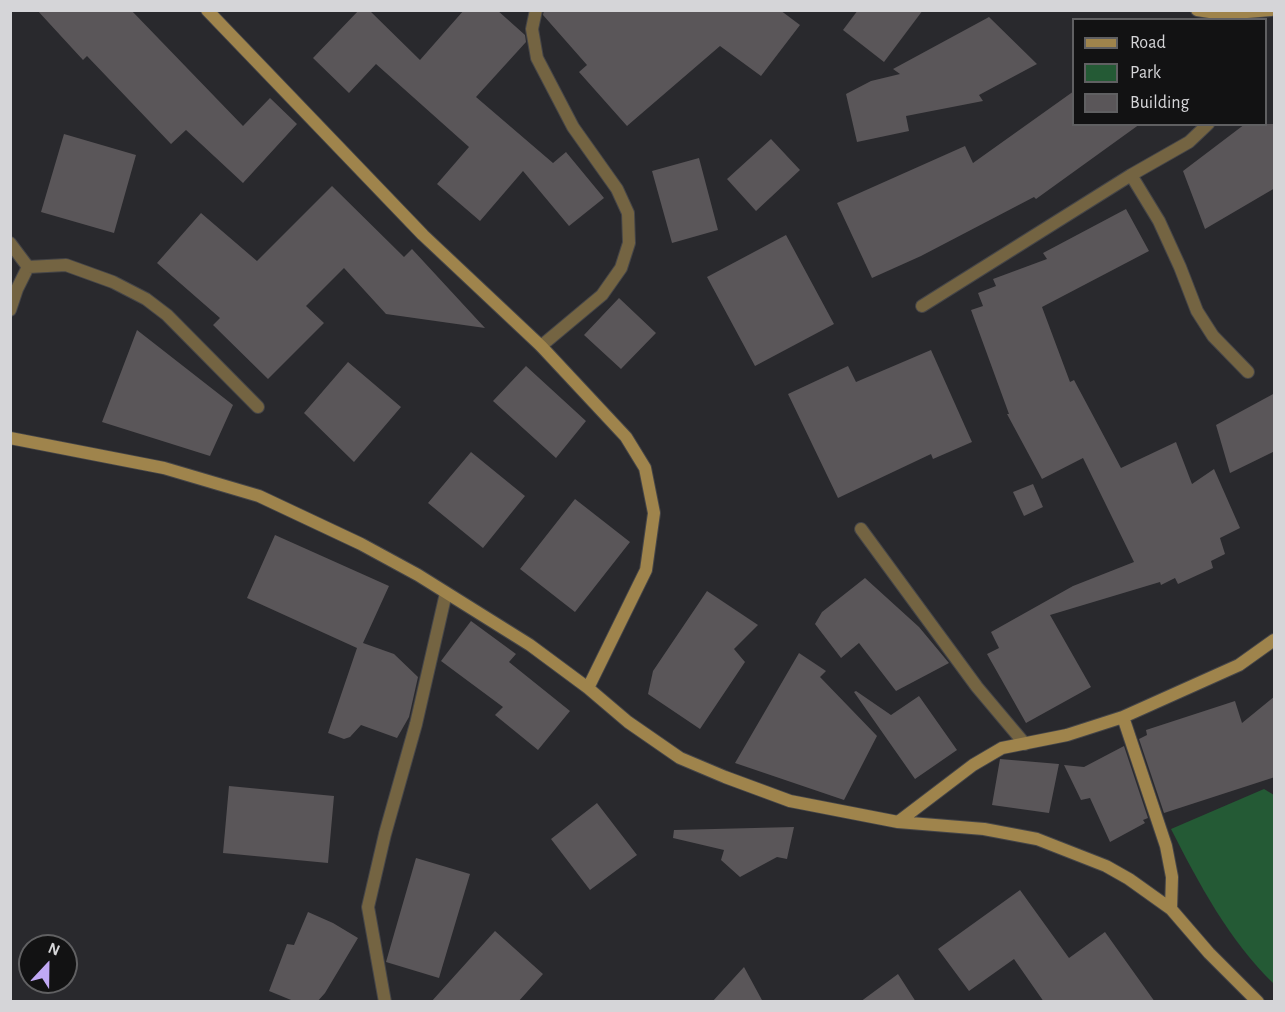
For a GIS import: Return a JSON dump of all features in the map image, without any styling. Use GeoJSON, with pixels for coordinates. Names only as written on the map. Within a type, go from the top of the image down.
{"type":"FeatureCollection","features":[{"type":"Feature","properties":{"kind":"street"},"geometry":{"type":"LineString","coordinates":[[207,10],[423,235],[541,346],[626,437],[645,468],[654,513],[646,570],[588,688]]}},
{"type":"Feature","properties":{"kind":"street"},"geometry":{"type":"LineString","coordinates":[[536,10],[532,29],[537,58],[573,127],[617,189],[628,213],[629,243],[621,268],[602,295],[541,346]]}},
{"type":"Feature","properties":{"kind":"street"},"geometry":{"type":"LineString","coordinates":[[1195,10],[1223,14],[1271,10]]}},
{"type":"Feature","properties":{"kind":"street"},"geometry":{"type":"LineString","coordinates":[[922,306],[1131,175],[1189,142],[1206,126]]}},
{"type":"Feature","properties":{"kind":"street"},"geometry":{"type":"LineString","coordinates":[[1131,175],[1163,230],[1197,310],[1213,336],[1248,372]]}},
{"type":"Feature","properties":{"kind":"street"},"geometry":{"type":"LineString","coordinates":[[10,243],[28,267]]}},
{"type":"Feature","properties":{"kind":"street"},"geometry":{"type":"LineString","coordinates":[[28,267],[66,265],[113,282],[146,299],[167,315],[258,407]]}},
{"type":"Feature","properties":{"kind":"street"},"geometry":{"type":"LineString","coordinates":[[10,310],[28,267]]}},
{"type":"Feature","properties":{"kind":"street"},"geometry":{"type":"LineString","coordinates":[[10,438],[164,468],[259,496],[361,544],[530,645],[658,744],[704,769],[790,801],[898,822],[984,829],[1037,839],[1067,849],[1114,870],[1171,909],[1209,953],[1258,1002]]}},
{"type":"Feature","properties":{"kind":"street"},"geometry":{"type":"LineString","coordinates":[[861,529],[978,687],[1025,744]]}},
{"type":"Feature","properties":{"kind":"street"},"geometry":{"type":"LineString","coordinates":[[385,1002],[368,907],[385,834],[413,735],[446,593]]}},
{"type":"Feature","properties":{"kind":"street"},"geometry":{"type":"LineString","coordinates":[[898,822],[973,765],[1002,748],[1067,735],[1123,717],[1239,665],[1275,640]]}},
{"type":"Feature","properties":{"kind":"street"},"geometry":{"type":"LineString","coordinates":[[1123,717],[1168,854],[1172,878],[1171,909]]}},
{"type":"Feature","properties":{"kind":"green space"},"geometry":{"type":"Polygon","coordinates":[[[1264,789],[1274,795],[1274,984],[1258,968],[1229,931],[1204,891],[1171,829],[1264,789]]]}},
{"type":"Feature","properties":{"kind":"building"},"geometry":{"type":"Polygon","coordinates":[[[37,10],[131,10],[243,126],[270,98],[297,124],[243,183],[186,130],[171,144],[87,56],[83,60],[37,10]]]}},
{"type":"Feature","properties":{"kind":"building"},"geometry":{"type":"Polygon","coordinates":[[[359,10],[369,10],[420,60],[464,10],[497,10],[525,35],[526,42],[476,97],[553,163],[566,152],[604,198],[569,226],[523,171],[480,221],[437,184],[469,147],[376,64],[349,93],[313,58],[359,10]]]}},
{"type":"Feature","properties":{"kind":"building"},"geometry":{"type":"Polygon","coordinates":[[[544,10],[780,10],[800,25],[761,76],[720,46],[627,126],[579,72],[587,65],[543,15],[544,10]]]}},
{"type":"Feature","properties":{"kind":"building"},"geometry":{"type":"Polygon","coordinates":[[[858,10],[923,10],[884,62],[843,30],[858,10]]]}},
{"type":"Feature","properties":{"kind":"building"},"geometry":{"type":"Polygon","coordinates":[[[989,17],[1037,64],[979,95],[983,101],[906,116],[909,131],[857,142],[846,94],[871,81],[900,74],[893,69],[989,17]]]}},
{"type":"Feature","properties":{"kind":"building"},"geometry":{"type":"Polygon","coordinates":[[[1072,92],[1072,126],[1137,126],[1036,199],[1034,197],[921,256],[872,278],[837,203],[965,146],[973,163],[1072,92]]]}},
{"type":"Feature","properties":{"kind":"building"},"geometry":{"type":"Polygon","coordinates":[[[1275,124],[1275,188],[1205,229],[1183,171],[1242,126],[1275,124]]]}},
{"type":"Feature","properties":{"kind":"building"},"geometry":{"type":"Polygon","coordinates":[[[64,134],[136,155],[114,233],[41,212],[64,134]]]}},
{"type":"Feature","properties":{"kind":"building"},"geometry":{"type":"Polygon","coordinates":[[[771,139],[800,170],[756,211],[727,179],[771,139]]]}},
{"type":"Feature","properties":{"kind":"building"},"geometry":{"type":"Polygon","coordinates":[[[699,158],[718,230],[672,243],[652,171],[699,158]]]}},
{"type":"Feature","properties":{"kind":"building"},"geometry":{"type":"Polygon","coordinates":[[[332,186],[404,257],[412,249],[485,328],[386,314],[344,268],[306,306],[324,323],[268,379],[213,325],[220,318],[157,263],[201,213],[257,261],[332,186]]]}},
{"type":"Feature","properties":{"kind":"building"},"geometry":{"type":"Polygon","coordinates":[[[1126,209],[1149,251],[1042,307],[1070,382],[1074,380],[1121,468],[1176,442],[1192,484],[1214,469],[1240,528],[1220,538],[1225,554],[1211,561],[1213,568],[1178,584],[1175,578],[1161,585],[1160,582],[1050,615],[1091,687],[1026,723],[987,654],[999,648],[991,632],[1073,586],[1134,562],[1083,458],[1042,479],[1007,414],[1009,414],[971,310],[983,306],[978,293],[996,286],[993,279],[1047,259],[1043,253],[1126,209]]]}},
{"type":"Feature","properties":{"kind":"building"},"geometry":{"type":"Polygon","coordinates":[[[786,235],[834,324],[755,366],[707,277],[786,235]]]}},
{"type":"Feature","properties":{"kind":"building"},"geometry":{"type":"Polygon","coordinates":[[[619,298],[656,333],[621,369],[584,335],[619,298]]]}},
{"type":"Feature","properties":{"kind":"building"},"geometry":{"type":"Polygon","coordinates":[[[137,330],[233,405],[210,456],[102,422],[137,330]]]}},
{"type":"Feature","properties":{"kind":"building"},"geometry":{"type":"Polygon","coordinates":[[[931,350],[972,442],[933,459],[931,454],[838,498],[788,394],[848,366],[856,382],[931,350]]]}},
{"type":"Feature","properties":{"kind":"building"},"geometry":{"type":"Polygon","coordinates":[[[348,362],[401,407],[354,462],[304,413],[348,362]]]}},
{"type":"Feature","properties":{"kind":"building"},"geometry":{"type":"Polygon","coordinates":[[[526,366],[586,421],[556,458],[493,401],[526,366]]]}},
{"type":"Feature","properties":{"kind":"building"},"geometry":{"type":"Polygon","coordinates":[[[1275,393],[1275,451],[1230,473],[1216,425],[1275,393]]]}},
{"type":"Feature","properties":{"kind":"building"},"geometry":{"type":"Polygon","coordinates":[[[471,452],[525,496],[483,548],[428,503],[471,452]]]}},
{"type":"Feature","properties":{"kind":"building"},"geometry":{"type":"Polygon","coordinates":[[[1033,484],[1043,507],[1024,516],[1013,492],[1033,484]]]}},
{"type":"Feature","properties":{"kind":"building"},"geometry":{"type":"Polygon","coordinates":[[[575,499],[630,542],[575,612],[520,569],[575,499]]]}},
{"type":"Feature","properties":{"kind":"building"},"geometry":{"type":"Polygon","coordinates":[[[275,535],[389,586],[363,643],[394,654],[418,677],[409,717],[397,738],[361,725],[350,737],[344,739],[328,733],[357,648],[247,598],[275,535]]]}},
{"type":"Feature","properties":{"kind":"building"},"geometry":{"type":"Polygon","coordinates":[[[865,578],[919,627],[949,663],[896,691],[859,643],[841,658],[815,624],[822,612],[865,578]]]}},
{"type":"Feature","properties":{"kind":"building"},"geometry":{"type":"Polygon","coordinates":[[[707,591],[758,625],[734,649],[745,662],[700,729],[648,694],[653,671],[707,591]]]}},
{"type":"Feature","properties":{"kind":"building"},"geometry":{"type":"Polygon","coordinates":[[[471,621],[516,654],[509,662],[570,711],[538,750],[495,715],[503,707],[441,661],[471,621]]]}},
{"type":"Feature","properties":{"kind":"building"},"geometry":{"type":"Polygon","coordinates":[[[799,653],[826,671],[820,677],[877,736],[844,800],[735,763],[799,653]]]}},
{"type":"Feature","properties":{"kind":"building"},"geometry":{"type":"Polygon","coordinates":[[[856,691],[891,715],[919,696],[957,750],[915,779],[854,692],[856,691]]]}},
{"type":"Feature","properties":{"kind":"building"},"geometry":{"type":"Polygon","coordinates":[[[1275,696],[1275,777],[1164,813],[1139,739],[1147,735],[1146,730],[1235,701],[1242,723],[1275,696]]]}},
{"type":"Feature","properties":{"kind":"building"},"geometry":{"type":"Polygon","coordinates":[[[1124,746],[1148,818],[1143,820],[1145,823],[1110,842],[1090,798],[1081,800],[1064,765],[1084,767],[1124,746]]]}},
{"type":"Feature","properties":{"kind":"building"},"geometry":{"type":"Polygon","coordinates":[[[1000,759],[1059,764],[1049,813],[992,805],[1000,759]]]}},
{"type":"Feature","properties":{"kind":"building"},"geometry":{"type":"Polygon","coordinates":[[[229,786],[334,796],[328,863],[223,853],[229,786]]]}},
{"type":"Feature","properties":{"kind":"building"},"geometry":{"type":"Polygon","coordinates":[[[597,803],[637,855],[590,890],[551,839],[597,803]]]}},
{"type":"Feature","properties":{"kind":"building"},"geometry":{"type":"Polygon","coordinates":[[[794,827],[787,859],[777,857],[740,877],[721,860],[724,850],[673,838],[674,830],[794,827]]]}},
{"type":"Feature","properties":{"kind":"building"},"geometry":{"type":"Polygon","coordinates":[[[416,858],[470,874],[439,978],[386,962],[416,858]]]}},
{"type":"Feature","properties":{"kind":"building"},"geometry":{"type":"Polygon","coordinates":[[[1020,890],[1069,958],[1105,932],[1155,1002],[1044,1002],[1014,959],[969,991],[938,949],[1020,890]]]}},
{"type":"Feature","properties":{"kind":"building"},"geometry":{"type":"Polygon","coordinates":[[[308,912],[358,938],[325,993],[317,1002],[296,1002],[269,991],[287,944],[294,945],[308,912]]]}},
{"type":"Feature","properties":{"kind":"building"},"geometry":{"type":"Polygon","coordinates":[[[495,931],[543,974],[518,1002],[431,1002],[495,931]]]}},
{"type":"Feature","properties":{"kind":"building"},"geometry":{"type":"Polygon","coordinates":[[[744,967],[763,1002],[712,1002],[744,967]]]}},
{"type":"Feature","properties":{"kind":"building"},"geometry":{"type":"Polygon","coordinates":[[[898,974],[916,1002],[860,1002],[898,974]]]}}]}
